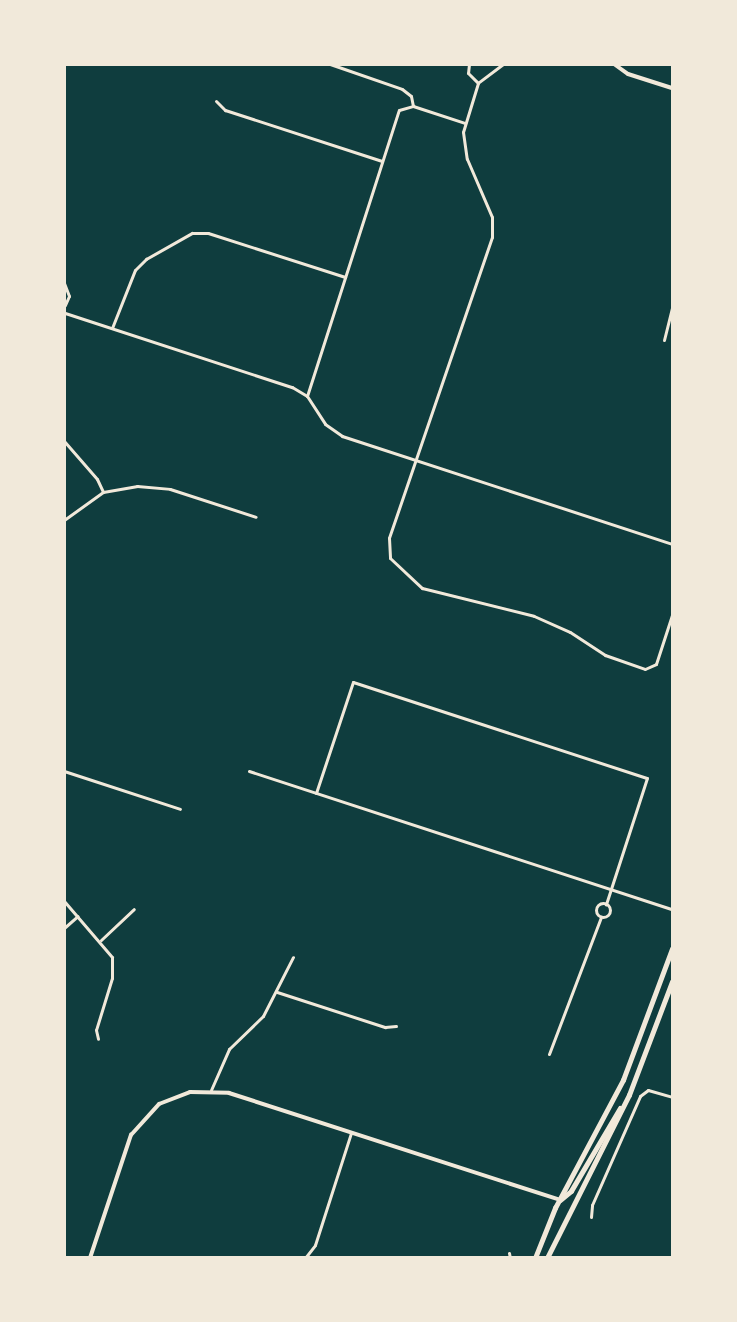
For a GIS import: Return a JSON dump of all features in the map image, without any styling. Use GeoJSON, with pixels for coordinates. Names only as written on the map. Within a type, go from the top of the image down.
{"type":"FeatureCollection","features":[{"type":"Feature","properties":{"kind":"main road"},"geometry":{"type":"LineString","coordinates":[[535,1257],[560,1200],[623,1080],[672,949]]}},
{"type":"Feature","properties":{"kind":"main road"},"geometry":{"type":"LineString","coordinates":[[547,1257],[624,1105],[672,982]]}},
{"type":"Feature","properties":{"kind":"main road"},"geometry":{"type":"LineString","coordinates":[[560,1200],[571,1191],[612,1116],[624,1105]]}},
{"type":"Feature","properties":{"kind":"street"},"geometry":{"type":"LineString","coordinates":[[330,64],[402,88],[411,96],[413,106]]}},
{"type":"Feature","properties":{"kind":"street"},"geometry":{"type":"LineString","coordinates":[[469,64],[468,73],[478,83]]}},
{"type":"Feature","properties":{"kind":"street"},"geometry":{"type":"LineString","coordinates":[[503,64],[478,83],[465,123],[465,154],[492,217],[492,237],[388,544],[394,566],[432,592],[528,614],[570,632],[605,655],[652,668],[672,615]]}},
{"type":"Feature","properties":{"kind":"street"},"geometry":{"type":"LineString","coordinates":[[614,64],[628,74],[672,88]]}},
{"type":"Feature","properties":{"kind":"street"},"geometry":{"type":"LineString","coordinates":[[216,101],[225,110],[382,161]]}},
{"type":"Feature","properties":{"kind":"street"},"geometry":{"type":"LineString","coordinates":[[307,396],[399,110],[413,106],[465,123]]}},
{"type":"Feature","properties":{"kind":"street"},"geometry":{"type":"LineString","coordinates":[[112,328],[135,270],[146,260],[192,233],[208,233],[345,277]]}},
{"type":"Feature","properties":{"kind":"street"},"geometry":{"type":"LineString","coordinates":[[64,283],[69,296],[65,304],[65,315],[112,328],[292,387],[307,396],[321,419],[334,432],[672,544]]}},
{"type":"Feature","properties":{"kind":"street"},"geometry":{"type":"LineString","coordinates":[[664,340],[672,308]]}},
{"type":"Feature","properties":{"kind":"street"},"geometry":{"type":"LineString","coordinates":[[64,441],[97,478],[103,492]]}},
{"type":"Feature","properties":{"kind":"street"},"geometry":{"type":"LineString","coordinates":[[64,520],[103,492],[154,486],[256,517]]}},
{"type":"Feature","properties":{"kind":"street"},"geometry":{"type":"LineString","coordinates":[[316,792],[353,682],[647,778],[606,904],[597,908],[601,917]]}},
{"type":"Feature","properties":{"kind":"street"},"geometry":{"type":"LineString","coordinates":[[64,771],[180,809]]}},
{"type":"Feature","properties":{"kind":"street"},"geometry":{"type":"LineString","coordinates":[[249,771],[672,909]]}},
{"type":"Feature","properties":{"kind":"street"},"geometry":{"type":"LineString","coordinates":[[64,901],[101,940],[114,966],[96,1030],[98,1039]]}},
{"type":"Feature","properties":{"kind":"street"},"geometry":{"type":"LineString","coordinates":[[549,1054],[601,917],[610,911],[606,904]]}},
{"type":"Feature","properties":{"kind":"street"},"geometry":{"type":"LineString","coordinates":[[101,940],[134,909]]}},
{"type":"Feature","properties":{"kind":"street"},"geometry":{"type":"LineString","coordinates":[[64,928],[78,916]]}},
{"type":"Feature","properties":{"kind":"street"},"geometry":{"type":"LineString","coordinates":[[211,1090],[229,1048],[263,1016],[277,992],[292,957]]}},
{"type":"Feature","properties":{"kind":"street"},"geometry":{"type":"LineString","coordinates":[[277,992],[385,1027],[396,1026]]}},
{"type":"Feature","properties":{"kind":"street"},"geometry":{"type":"LineString","coordinates":[[90,1257],[127,1145],[140,1122],[168,1099],[211,1090],[560,1200]]}},
{"type":"Feature","properties":{"kind":"street"},"geometry":{"type":"LineString","coordinates":[[591,1218],[592,1205],[644,1091],[672,1097]]}},
{"type":"Feature","properties":{"kind":"street"},"geometry":{"type":"LineString","coordinates":[[305,1257],[315,1245],[351,1133]]}}]}
